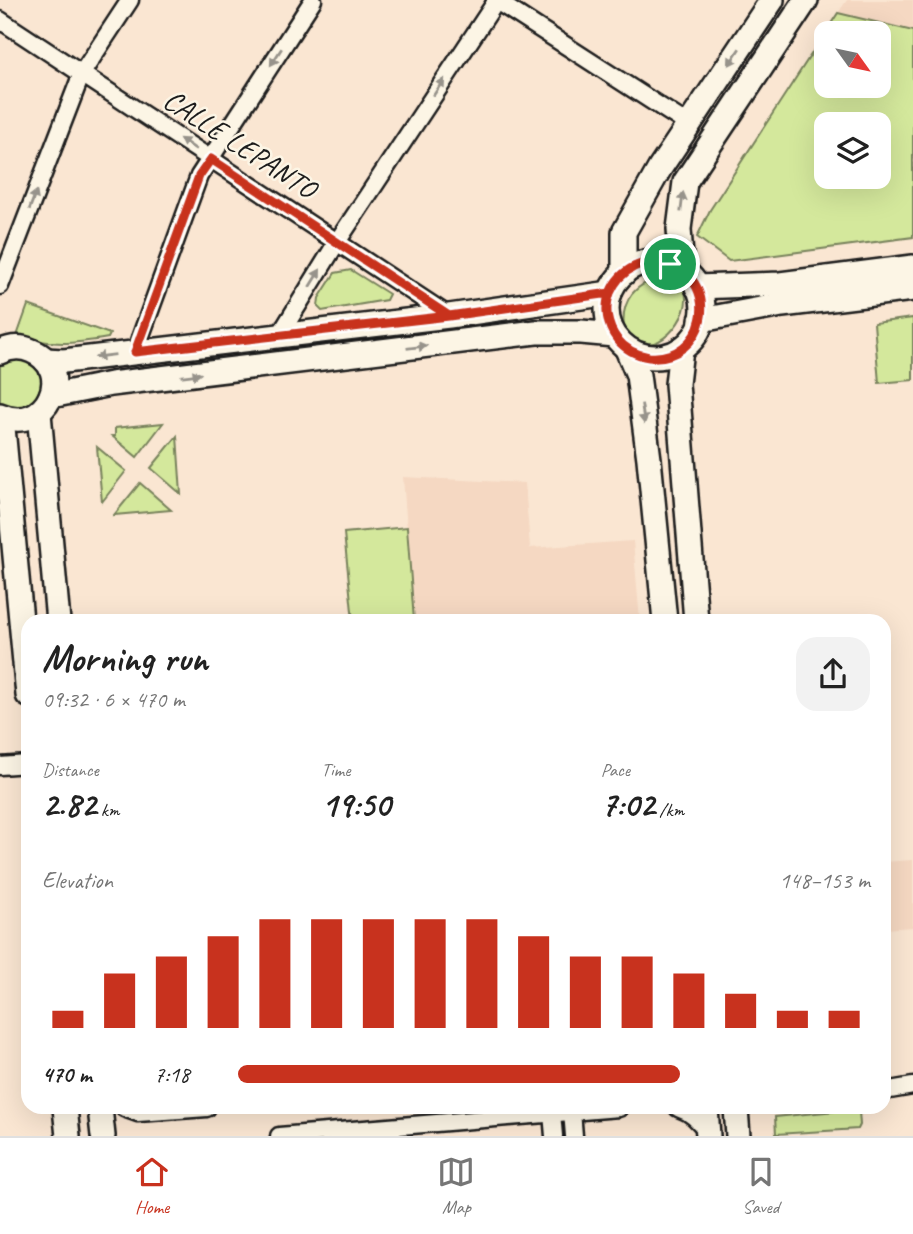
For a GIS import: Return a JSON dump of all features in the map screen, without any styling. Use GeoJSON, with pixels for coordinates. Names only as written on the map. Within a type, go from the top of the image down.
{"type":"FeatureCollection","features":[{"type":"Feature","properties":{"kind":"main road"},"geometry":{"type":"LineString","coordinates":[[624,273],[624,232],[660,168],[772,0]]}},
{"type":"Feature","properties":{"kind":"main road"},"geometry":{"type":"LineString","coordinates":[[21,623],[1,416],[18,420],[29,418],[45,405],[111,384],[536,332],[581,331],[621,342],[643,356],[669,355],[681,349],[694,337],[701,320],[702,301],[689,278],[679,229],[685,182],[806,0]]}},
{"type":"Feature","properties":{"kind":"main road"},"geometry":{"type":"LineString","coordinates":[[664,614],[638,375],[609,325],[607,314],[607,303],[615,282],[635,266],[652,262],[666,263],[689,278],[779,284],[913,267]]}},
{"type":"Feature","properties":{"kind":"main road"},"geometry":{"type":"LineString","coordinates":[[701,320],[782,305],[913,289]]}},
{"type":"Feature","properties":{"kind":"main road"},"geometry":{"type":"LineString","coordinates":[[45,360],[64,361],[449,316],[610,293]]}},
{"type":"Feature","properties":{"kind":"main road"},"geometry":{"type":"LineString","coordinates":[[0,352],[10,348],[33,351],[45,360],[54,380],[45,405],[58,614]]}},
{"type":"Feature","properties":{"kind":"main road"},"geometry":{"type":"LineString","coordinates":[[681,349],[677,384],[695,614]]}},
{"type":"Feature","properties":{"kind":"main road"},"geometry":{"type":"LineString","coordinates":[[65,1114],[66,1134]]}},
{"type":"Feature","properties":{"kind":"main road"},"geometry":{"type":"LineString","coordinates":[[101,1114],[103,1136]]}},
{"type":"Feature","properties":{"kind":"main road"},"geometry":{"type":"LineString","coordinates":[[706,1114],[708,1134]]}},
{"type":"Feature","properties":{"kind":"main road"},"geometry":{"type":"LineString","coordinates":[[736,1114],[738,1136]]}},
{"type":"Feature","properties":{"kind":"street"},"geometry":{"type":"LineString","coordinates":[[0,286],[82,74],[130,0]]}},
{"type":"Feature","properties":{"kind":"street"},"geometry":{"type":"LineString","coordinates":[[135,352],[199,176],[313,0]]}},
{"type":"Feature","properties":{"kind":"street"},"geometry":{"type":"LineString","coordinates":[[279,336],[337,242],[496,0],[689,125]]}},
{"type":"Feature","properties":{"kind":"street","name":"CALLE LEPANTO"},"geometry":{"type":"LineString","coordinates":[[0,20],[449,316]]}},
{"type":"Feature","properties":{"kind":"street"},"geometry":{"type":"LineString","coordinates":[[0,766],[21,764]]}},
{"type":"Feature","properties":{"kind":"street"},"geometry":{"type":"LineString","coordinates":[[891,1090],[913,1086]]}},
{"type":"Feature","properties":{"kind":"street"},"geometry":{"type":"LineString","coordinates":[[279,1136],[540,1114]]}},
{"type":"Feature","properties":{"kind":"street"},"geometry":{"type":"LineString","coordinates":[[552,1114],[554,1136]]}},
{"type":"Feature","properties":{"kind":"street"},"geometry":{"type":"LineString","coordinates":[[572,1114],[574,1136]]}},
{"type":"Feature","properties":{"kind":"street"},"geometry":{"type":"LineString","coordinates":[[688,1114],[701,1123],[708,1134]]}},
{"type":"Feature","properties":{"kind":"shaded area"},"geometry":{"type":"Polygon","coordinates":[[[847,0],[913,0],[913,31],[891,26],[891,21],[871,21],[838,13],[847,0]]]}},
{"type":"Feature","properties":{"kind":"shaded area"},"geometry":{"type":"Polygon","coordinates":[[[403,477],[525,483],[530,548],[633,541],[639,614],[413,614],[403,477]]]}},
{"type":"Feature","properties":{"kind":"shaded area"},"geometry":{"type":"Polygon","coordinates":[[[913,860],[913,927],[891,929],[891,862],[913,860]]]}},
{"type":"Feature","properties":{"kind":"green space"},"geometry":{"type":"Polygon","coordinates":[[[838,13],[871,21],[833,21],[838,13]]]}},
{"type":"Feature","properties":{"kind":"green space"},"geometry":{"type":"Polygon","coordinates":[[[891,26],[913,31],[913,237],[729,261],[697,237],[710,210],[814,50],[814,98],[891,98],[891,26]]]}},
{"type":"Feature","properties":{"kind":"green space"},"geometry":{"type":"Polygon","coordinates":[[[351,270],[389,294],[386,300],[322,311],[318,307],[319,298],[335,273],[351,270]]]}},
{"type":"Feature","properties":{"kind":"green space"},"geometry":{"type":"Polygon","coordinates":[[[665,278],[676,281],[684,289],[684,311],[669,334],[659,341],[647,344],[636,342],[626,333],[624,327],[624,313],[629,299],[643,284],[665,278]]]}},
{"type":"Feature","properties":{"kind":"green space"},"geometry":{"type":"Polygon","coordinates":[[[28,305],[110,334],[108,338],[62,343],[17,336],[28,305]]]}},
{"type":"Feature","properties":{"kind":"green space"},"geometry":{"type":"Polygon","coordinates":[[[913,318],[913,380],[879,383],[874,323],[913,318]]]}},
{"type":"Feature","properties":{"kind":"green space"},"geometry":{"type":"Polygon","coordinates":[[[12,359],[28,361],[38,369],[41,379],[40,390],[34,400],[25,407],[13,408],[0,402],[0,366],[12,359]]]}},
{"type":"Feature","properties":{"kind":"green space"},"geometry":{"type":"Polygon","coordinates":[[[163,423],[137,457],[112,436],[115,436],[115,428],[163,423]]]}},
{"type":"Feature","properties":{"kind":"green space"},"geometry":{"type":"Polygon","coordinates":[[[177,436],[181,494],[151,468],[177,436]]]}},
{"type":"Feature","properties":{"kind":"green space"},"geometry":{"type":"Polygon","coordinates":[[[97,447],[126,471],[102,502],[97,447]]]}},
{"type":"Feature","properties":{"kind":"green space"},"geometry":{"type":"Polygon","coordinates":[[[140,483],[171,510],[114,515],[140,483]]]}},
{"type":"Feature","properties":{"kind":"green space"},"geometry":{"type":"Polygon","coordinates":[[[407,527],[413,614],[352,614],[344,533],[407,527]]]}},
{"type":"Feature","properties":{"kind":"green space"},"geometry":{"type":"Polygon","coordinates":[[[859,1114],[860,1125],[858,1129],[776,1134],[775,1117],[859,1114]]]}},
{"type":"Feature","properties":{"kind":"route"},"geometry":{"type":"LineString","coordinates":[[670,264],[652,262],[635,266],[618,279],[610,293],[449,316],[135,352],[199,176],[211,159],[449,316],[501,309],[610,293],[607,303],[608,320],[619,341],[631,351],[643,356],[665,356],[681,349],[691,340],[700,324],[702,310],[701,296],[693,281],[685,272],[670,264]]}}]}
